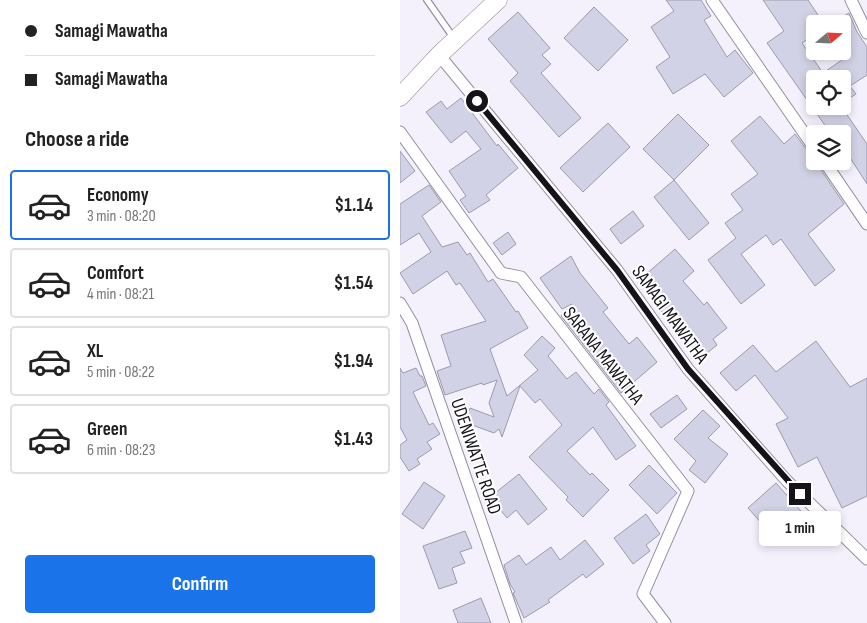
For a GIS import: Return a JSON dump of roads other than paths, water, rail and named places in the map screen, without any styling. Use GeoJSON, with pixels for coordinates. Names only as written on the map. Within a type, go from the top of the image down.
{"type":"FeatureCollection","features":[{"type":"Feature","properties":{"kind":"main road"},"geometry":{"type":"LineString","coordinates":[[400,97],[439,55],[498,0]]}},
{"type":"Feature","properties":{"kind":"street"},"geometry":{"type":"LineString","coordinates":[[712,0],[806,136]]}},
{"type":"Feature","properties":{"kind":"street"},"geometry":{"type":"LineString","coordinates":[[851,0],[867,33]]}},
{"type":"Feature","properties":{"kind":"street","name":"SAMAGI MAWATHA"},"geometry":{"type":"LineString","coordinates":[[439,55],[617,270],[688,369],[787,481],[867,559]]}},
{"type":"Feature","properties":{"kind":"street","name":"SARANA MAWATHA"},"geometry":{"type":"LineString","coordinates":[[400,132],[501,273],[521,277],[688,491],[644,594],[665,623]]}},
{"type":"Feature","properties":{"kind":"street"},"geometry":{"type":"LineString","coordinates":[[830,170],[867,224]]}},
{"type":"Feature","properties":{"kind":"street","name":"UDENIWATTE ROAD"},"geometry":{"type":"LineString","coordinates":[[400,302],[412,322],[516,623]]}},
{"type":"Feature","properties":{"kind":"lane"},"geometry":{"type":"LineString","coordinates":[[427,0],[455,40]]}}]}
